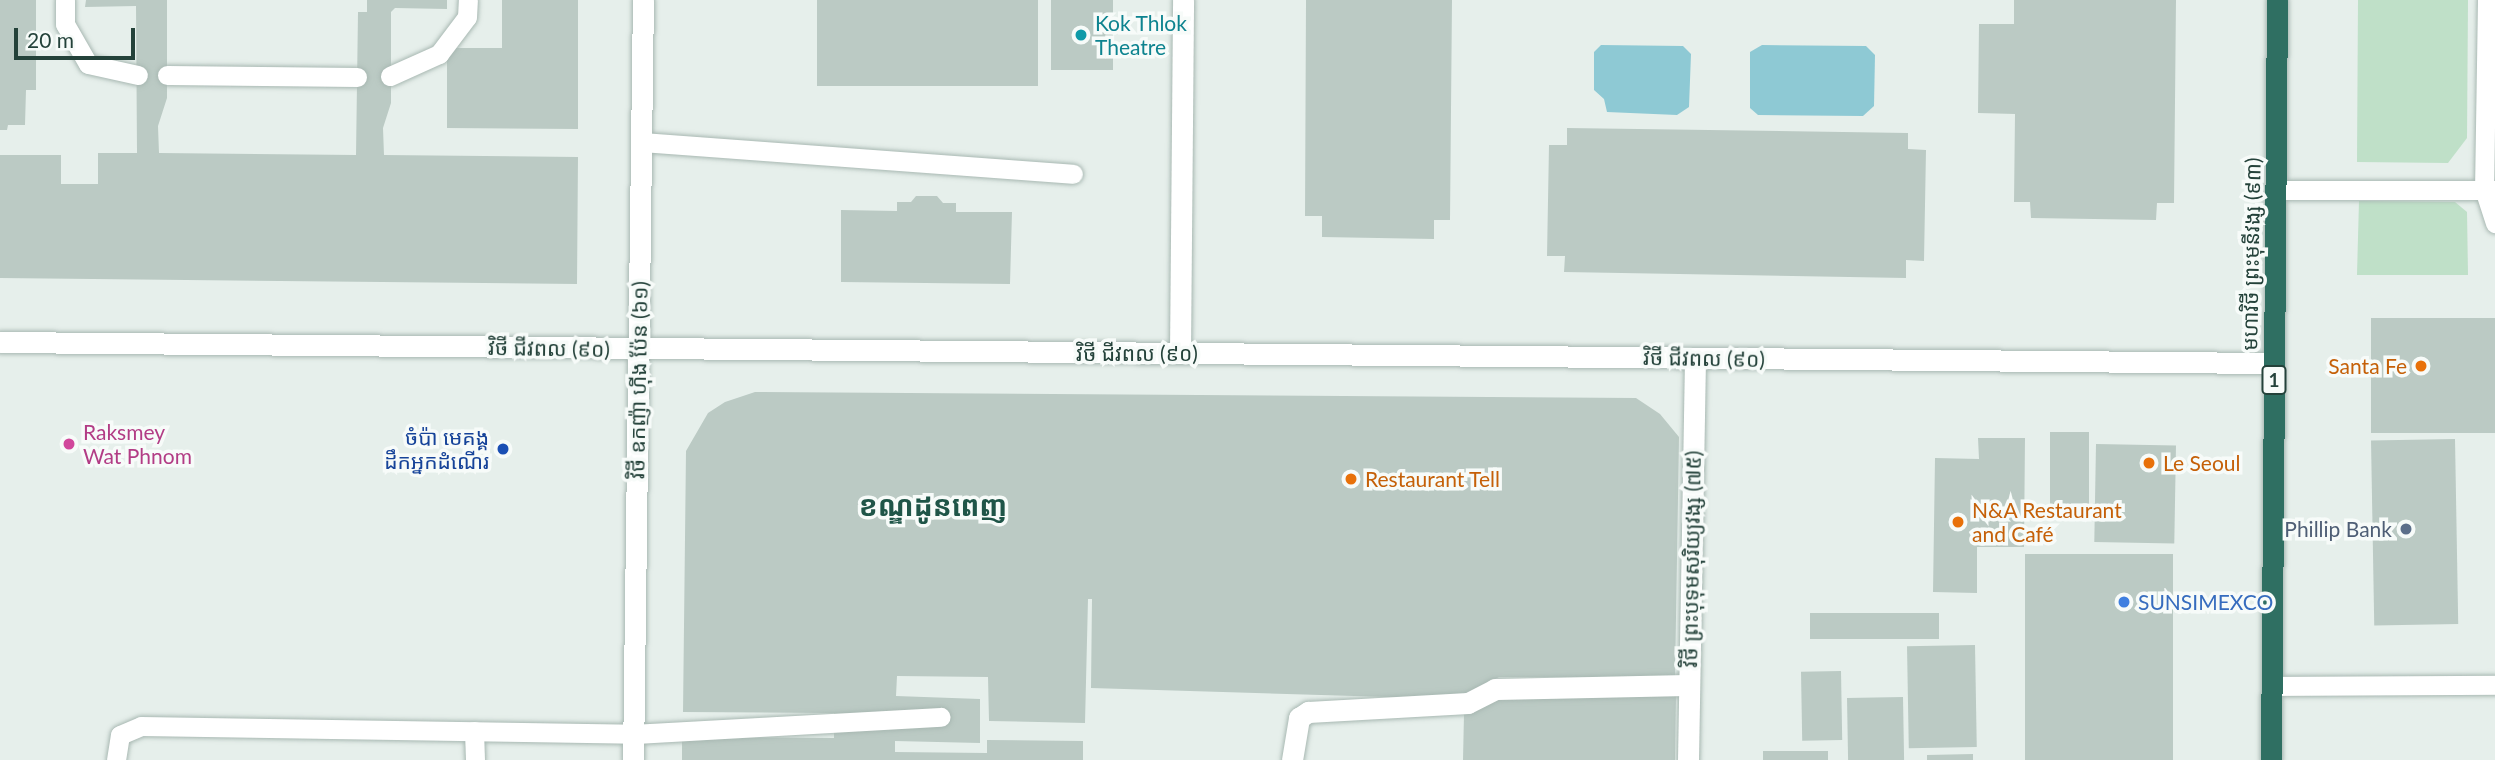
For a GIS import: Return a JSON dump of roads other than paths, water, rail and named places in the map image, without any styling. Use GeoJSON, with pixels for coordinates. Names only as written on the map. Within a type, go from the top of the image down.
{"type":"FeatureCollection","features":[{"type":"Feature","properties":{"kind":"highway","name":"មហាវិថី ព្រះមុនីវង្ស (៩៣)"},"geometry":{"type":"LineString","coordinates":[[2271,760],[2277,0]]}},
{"type":"Feature","properties":{"kind":"street","name":"វិថី ឧកញ៉ា ហ៊ីង ប៉ែន (៦១)"},"geometry":{"type":"LineString","coordinates":[[633,760],[643,0]]}},
{"type":"Feature","properties":{"kind":"street"},"geometry":{"type":"LineString","coordinates":[[1180,353],[1183,0]]}},
{"type":"Feature","properties":{"kind":"street","name":"វិថី ជីវពល (៩០)"},"geometry":{"type":"LineString","coordinates":[[0,342],[2274,363]]}},
{"type":"Feature","properties":{"kind":"street","name":"វិថី ព្រះបុទុមសុរិយ្យវង្ស (៧៥)"},"geometry":{"type":"LineString","coordinates":[[1688,760],[1695,358]]}},
{"type":"Feature","properties":{"kind":"street"},"geometry":{"type":"LineString","coordinates":[[1292,760],[1299,718],[1308,712],[1457,704],[1495,689],[1688,685]]}},
{"type":"Feature","properties":{"kind":"lane"},"geometry":{"type":"LineString","coordinates":[[65,0],[65,24],[88,64],[138,75]]}},
{"type":"Feature","properties":{"kind":"lane"},"geometry":{"type":"LineString","coordinates":[[390,76],[439,54],[467,17],[468,0]]}},
{"type":"Feature","properties":{"kind":"lane"},"geometry":{"type":"LineString","coordinates":[[2487,0],[2489,190],[2495,223]]}},
{"type":"Feature","properties":{"kind":"lane"},"geometry":{"type":"LineString","coordinates":[[167,75],[357,77]]}},
{"type":"Feature","properties":{"kind":"lane"},"geometry":{"type":"LineString","coordinates":[[641,142],[1073,174]]}},
{"type":"Feature","properties":{"kind":"lane"},"geometry":{"type":"LineString","coordinates":[[2276,190],[2489,190]]}},
{"type":"Feature","properties":{"kind":"lane"},"geometry":{"type":"LineString","coordinates":[[2272,686],[2495,685]]}},
{"type":"Feature","properties":{"kind":"lane"},"geometry":{"type":"LineString","coordinates":[[116,760],[120,735],[141,726],[634,734],[941,717]]}},
{"type":"Feature","properties":{"kind":"lane"},"geometry":{"type":"LineString","coordinates":[[474,731],[475,760]]}},
{"type":"Feature","properties":{"kind":"water"},"geometry":{"type":"Polygon","coordinates":[[[1601,45],[1683,46],[1691,54],[1689,107],[1677,115],[1607,112],[1604,99],[1594,90],[1594,52],[1601,45]]]}},
{"type":"Feature","properties":{"kind":"water"},"geometry":{"type":"Polygon","coordinates":[[[1762,45],[1866,46],[1875,55],[1874,106],[1863,116],[1758,115],[1750,108],[1750,52],[1762,45]]]}},
{"type":"Feature","properties":{"kind":"place","name":"Kok Thlok Theatre"},"geometry":{"type":"Point","coordinates":[1081,35]}},
{"type":"Feature","properties":{"kind":"place","name":"Santa Fe"},"geometry":{"type":"Point","coordinates":[2421,366]}},
{"type":"Feature","properties":{"kind":"place","name":"Raksmey Wat Phnom"},"geometry":{"type":"Point","coordinates":[69,444]}},
{"type":"Feature","properties":{"kind":"place","name":"ចំប៉ា មេគង្គ ដឹកអ្នកដំណើរ"},"geometry":{"type":"Point","coordinates":[503,449]}},
{"type":"Feature","properties":{"kind":"place","name":"Le Seoul"},"geometry":{"type":"Point","coordinates":[2149,463]}},
{"type":"Feature","properties":{"kind":"place","name":"Restaurant Tell"},"geometry":{"type":"Point","coordinates":[1351,479]}},
{"type":"Feature","properties":{"kind":"place","name":"N&A Restaurant and Café"},"geometry":{"type":"Point","coordinates":[1958,522]}},
{"type":"Feature","properties":{"kind":"place","name":"Phillip Bank"},"geometry":{"type":"Point","coordinates":[2406,529]}},
{"type":"Feature","properties":{"kind":"place","name":"SUNSIMEXCO"},"geometry":{"type":"Point","coordinates":[2124,602]}},
{"type":"Feature","properties":{"kind":"district","name":"ខណ្ឌដូនពេញ"},"geometry":{"type":"Point","coordinates":[933,505]}}]}
